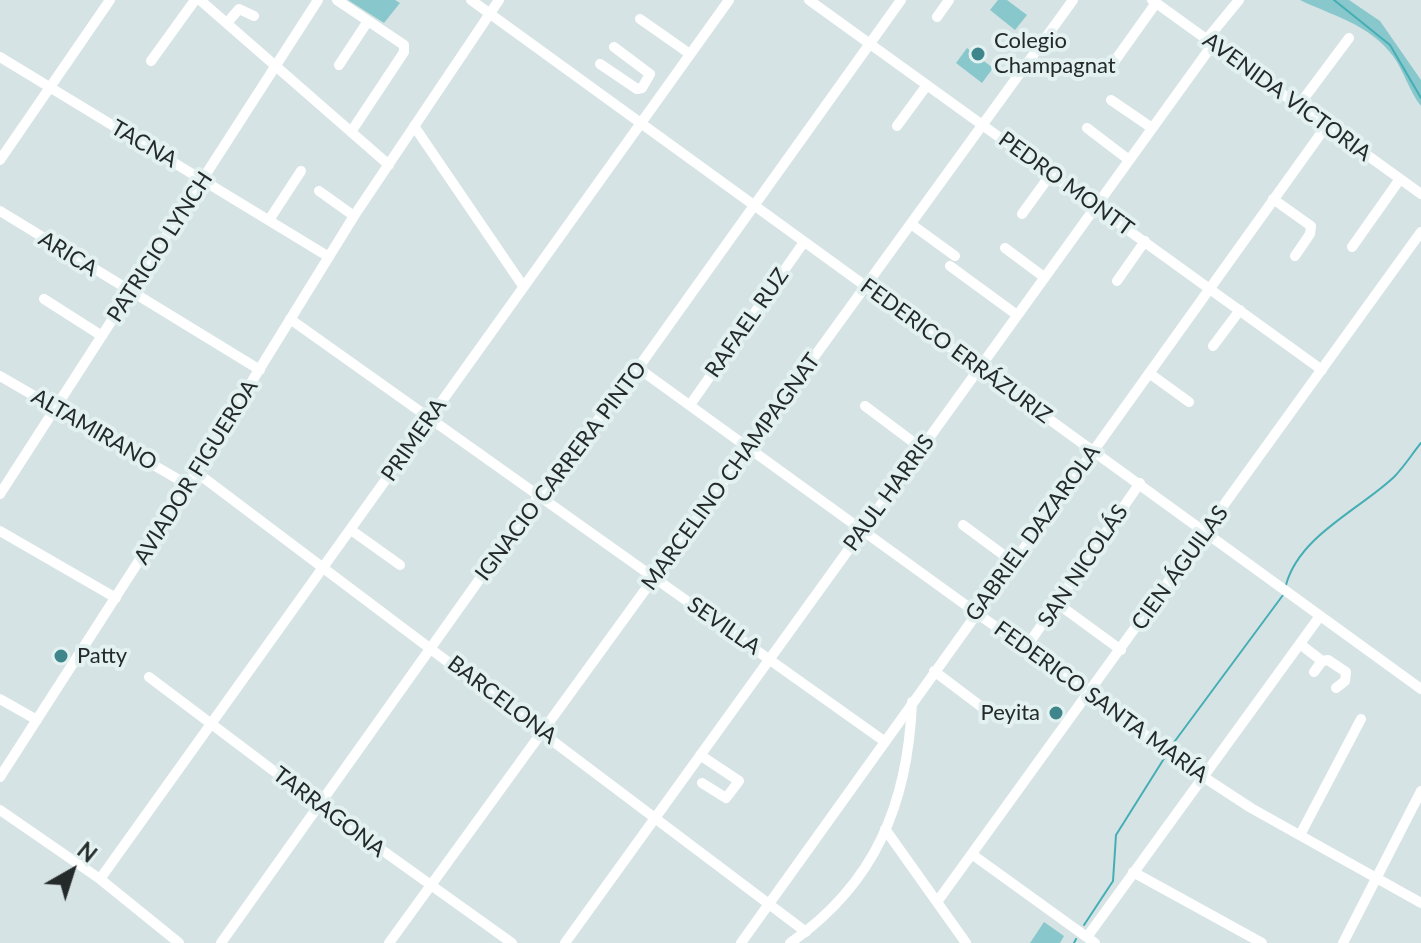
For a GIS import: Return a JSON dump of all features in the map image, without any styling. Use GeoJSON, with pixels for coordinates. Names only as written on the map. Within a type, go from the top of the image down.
{"type":"FeatureCollection","features":[{"type":"Feature","properties":{"kind":"street"},"geometry":{"type":"LineString","coordinates":[[0,160],[110,0]]}},
{"type":"Feature","properties":{"kind":"street"},"geometry":{"type":"LineString","coordinates":[[151,61],[197,0],[278,66],[389,165]]}},
{"type":"Feature","properties":{"kind":"street","name":"PATRICIO LYNCH"},"geometry":{"type":"LineString","coordinates":[[0,494],[318,0]]}},
{"type":"Feature","properties":{"kind":"street"},"geometry":{"type":"LineString","coordinates":[[337,0],[404,45],[404,52],[351,132]]}},
{"type":"Feature","properties":{"kind":"street","name":"FEDERICO ERRÁZURIZ"},"geometry":{"type":"LineString","coordinates":[[471,0],[1421,689]]}},
{"type":"Feature","properties":{"kind":"street","name":"AVIADOR FIGUEROA"},"geometry":{"type":"LineString","coordinates":[[0,777],[188,485],[354,216],[499,0]]}},
{"type":"Feature","properties":{"kind":"street","name":"PRIMERA"},"geometry":{"type":"LineString","coordinates":[[100,879],[729,0]]}},
{"type":"Feature","properties":{"kind":"street","name":"PEDRO MONTT"},"geometry":{"type":"LineString","coordinates":[[809,0],[1322,370]]}},
{"type":"Feature","properties":{"kind":"street","name":"IGNACIO CARRERA PINTO"},"geometry":{"type":"LineString","coordinates":[[221,943],[538,497],[638,368],[901,0]]}},
{"type":"Feature","properties":{"kind":"street"},"geometry":{"type":"LineString","coordinates":[[937,17],[949,0]]}},
{"type":"Feature","properties":{"kind":"street","name":"MARCELINO CHAMPAGNAT"},"geometry":{"type":"LineString","coordinates":[[391,942],[1073,0]]}},
{"type":"Feature","properties":{"kind":"street","name":"PAUL HARRIS"},"geometry":{"type":"LineString","coordinates":[[565,943],[1152,128],[1239,0]]}},
{"type":"Feature","properties":{"kind":"street"},"geometry":{"type":"LineString","coordinates":[[1114,62],[1154,2]]}},
{"type":"Feature","properties":{"kind":"street","name":"AVENIDA VICTORIA"},"geometry":{"type":"LineString","coordinates":[[1154,2],[1421,194]]}},
{"type":"Feature","properties":{"kind":"street"},"geometry":{"type":"LineString","coordinates":[[227,23],[239,9],[254,16]]}},
{"type":"Feature","properties":{"kind":"street"},"geometry":{"type":"LineString","coordinates":[[640,19],[690,54]]}},
{"type":"Feature","properties":{"kind":"street"},"geometry":{"type":"LineString","coordinates":[[339,65],[368,21]]}},
{"type":"Feature","properties":{"kind":"street"},"geometry":{"type":"LineString","coordinates":[[1299,105],[1349,38]]}},
{"type":"Feature","properties":{"kind":"street"},"geometry":{"type":"LineString","coordinates":[[600,64],[637,89],[648,79],[648,72],[614,47]]}},
{"type":"Feature","properties":{"kind":"street","name":"TACNA"},"geometry":{"type":"LineString","coordinates":[[0,57],[329,257]]}},
{"type":"Feature","properties":{"kind":"street"},"geometry":{"type":"LineString","coordinates":[[648,79],[664,90]]}},
{"type":"Feature","properties":{"kind":"street"},"geometry":{"type":"LineString","coordinates":[[897,126],[927,85]]}},
{"type":"Feature","properties":{"kind":"street"},"geometry":{"type":"LineString","coordinates":[[1111,100],[1152,128]]}},
{"type":"Feature","properties":{"kind":"street","name":"GABRIEL DAZAROLA"},"geometry":{"type":"LineString","coordinates":[[741,943],[1327,125]]}},
{"type":"Feature","properties":{"kind":"street"},"geometry":{"type":"LineString","coordinates":[[414,126],[523,286]]}},
{"type":"Feature","properties":{"kind":"street"},"geometry":{"type":"LineString","coordinates":[[1087,128],[1129,160]]}},
{"type":"Feature","properties":{"kind":"street"},"geometry":{"type":"LineString","coordinates":[[269,220],[301,171]]}},
{"type":"Feature","properties":{"kind":"street"},"geometry":{"type":"LineString","coordinates":[[1022,214],[1051,174]]}},
{"type":"Feature","properties":{"kind":"street"},"geometry":{"type":"LineString","coordinates":[[1352,247],[1400,179]]}},
{"type":"Feature","properties":{"kind":"street"},"geometry":{"type":"LineString","coordinates":[[319,191],[354,216]]}},
{"type":"Feature","properties":{"kind":"street"},"geometry":{"type":"LineString","coordinates":[[1273,199],[1311,226],[1310,234],[1295,256]]}},
{"type":"Feature","properties":{"kind":"street","name":"ARICA"},"geometry":{"type":"LineString","coordinates":[[0,211],[260,370]]}},
{"type":"Feature","properties":{"kind":"street"},"geometry":{"type":"LineString","coordinates":[[911,224],[928,243],[1017,315]]}},
{"type":"Feature","properties":{"kind":"street","name":"CIEN ÁGUILAS"},"geometry":{"type":"LineString","coordinates":[[937,902],[1421,232]]}},
{"type":"Feature","properties":{"kind":"street"},"geometry":{"type":"LineString","coordinates":[[1117,281],[1145,241]]}},
{"type":"Feature","properties":{"kind":"street","name":"RAFAEL RUZ"},"geometry":{"type":"LineString","coordinates":[[690,405],[748,332],[804,242]]}},
{"type":"Feature","properties":{"kind":"street"},"geometry":{"type":"LineString","coordinates":[[1411,247],[1421,255]]}},
{"type":"Feature","properties":{"kind":"street"},"geometry":{"type":"LineString","coordinates":[[1005,248],[1044,277]]}},
{"type":"Feature","properties":{"kind":"street"},"geometry":{"type":"LineString","coordinates":[[44,299],[102,336]]}},
{"type":"Feature","properties":{"kind":"street"},"geometry":{"type":"LineString","coordinates":[[1213,346],[1240,310]]}},
{"type":"Feature","properties":{"kind":"street","name":"SEVILLA"},"geometry":{"type":"LineString","coordinates":[[290,319],[884,741]]}},
{"type":"Feature","properties":{"kind":"street","name":"FEDERICO SANTA MARÍA"},"geometry":{"type":"LineString","coordinates":[[638,368],[864,528],[1202,776],[1421,903]]}},
{"type":"Feature","properties":{"kind":"street"},"geometry":{"type":"LineString","coordinates":[[1149,373],[1189,402]]}},
{"type":"Feature","properties":{"kind":"street","name":"ALTAMIRANO"},"geometry":{"type":"LineString","coordinates":[[0,376],[188,485]]}},
{"type":"Feature","properties":{"kind":"street"},"geometry":{"type":"LineString","coordinates":[[865,406],[921,448]]}},
{"type":"Feature","properties":{"kind":"street","name":"BARCELONA"},"geometry":{"type":"LineString","coordinates":[[196,472],[806,932]]}},
{"type":"Feature","properties":{"kind":"street","name":"SAN NICOLÁS"},"geometry":{"type":"LineString","coordinates":[[1025,649],[1140,483]]}},
{"type":"Feature","properties":{"kind":"street"},"geometry":{"type":"LineString","coordinates":[[963,525],[1013,562]]}},
{"type":"Feature","properties":{"kind":"street"},"geometry":{"type":"LineString","coordinates":[[351,530],[400,565]]}},
{"type":"Feature","properties":{"kind":"street"},"geometry":{"type":"LineString","coordinates":[[0,531],[116,598]]}},
{"type":"Feature","properties":{"kind":"street"},"geometry":{"type":"LineString","coordinates":[[1058,604],[1121,650]]}},
{"type":"Feature","properties":{"kind":"street"},"geometry":{"type":"LineString","coordinates":[[973,855],[1091,940],[1133,872],[1320,616]]}},
{"type":"Feature","properties":{"kind":"street"},"geometry":{"type":"LineString","coordinates":[[1300,644],[1322,661],[1329,660],[1352,678],[1336,688]]}},
{"type":"Feature","properties":{"kind":"street"},"geometry":{"type":"LineString","coordinates":[[1314,672],[1322,661]]}},
{"type":"Feature","properties":{"kind":"street"},"geometry":{"type":"LineString","coordinates":[[934,671],[987,711]]}},
{"type":"Feature","properties":{"kind":"street","name":"TARRAGONA"},"geometry":{"type":"LineString","coordinates":[[149,677],[319,805],[512,943]]}},
{"type":"Feature","properties":{"kind":"street"},"geometry":{"type":"LineString","coordinates":[[0,699],[37,720]]}},
{"type":"Feature","properties":{"kind":"street"},"geometry":{"type":"LineString","coordinates":[[790,943],[839,904],[885,829],[905,782],[912,701]]}},
{"type":"Feature","properties":{"kind":"street"},"geometry":{"type":"LineString","coordinates":[[1300,835],[1361,719]]}},
{"type":"Feature","properties":{"kind":"street"},"geometry":{"type":"LineString","coordinates":[[700,755],[739,781],[726,798],[702,783]]}},
{"type":"Feature","properties":{"kind":"street"},"geometry":{"type":"LineString","coordinates":[[1343,943],[1421,791]]}},
{"type":"Feature","properties":{"kind":"street"},"geometry":{"type":"LineString","coordinates":[[0,810],[100,879],[179,943]]}},
{"type":"Feature","properties":{"kind":"street"},"geometry":{"type":"LineString","coordinates":[[885,829],[966,943]]}},
{"type":"Feature","properties":{"kind":"street"},"geometry":{"type":"LineString","coordinates":[[1133,872],[1262,943]]}},
{"type":"Feature","properties":{"kind":"shaded area"},"geometry":{"type":"Polygon","coordinates":[[[348,0],[395,0],[400,3],[384,23],[348,0]]]}},
{"type":"Feature","properties":{"kind":"shaded area"},"geometry":{"type":"Polygon","coordinates":[[[998,0],[1007,0],[1027,15],[1015,30],[990,10],[998,0]]]}},
{"type":"Feature","properties":{"kind":"shaded area"},"geometry":{"type":"Polygon","coordinates":[[[1300,0],[1349,0],[1380,21],[1421,80],[1421,106],[1393,56],[1373,36],[1300,0]]]}},
{"type":"Feature","properties":{"kind":"shaded area"},"geometry":{"type":"Polygon","coordinates":[[[967,48],[993,68],[982,83],[956,63],[967,48]]]}},
{"type":"Feature","properties":{"kind":"shaded area"},"geometry":{"type":"Polygon","coordinates":[[[1044,922],[1064,936],[1060,943],[1030,943],[1044,922]]]}},
{"type":"Feature","properties":{"kind":"waterway"},"geometry":{"type":"LineString","coordinates":[[1334,0],[1390,45],[1421,98]]}},
{"type":"Feature","properties":{"kind":"waterway"},"geometry":{"type":"LineString","coordinates":[[1286,585],[1303,552],[1394,477],[1421,443]]}},
{"type":"Feature","properties":{"kind":"waterway"},"geometry":{"type":"LineString","coordinates":[[1172,745],[1283,595]]}},
{"type":"Feature","properties":{"kind":"waterway"},"geometry":{"type":"LineString","coordinates":[[1084,925],[1113,881],[1116,835],[1165,757]]}},
{"type":"Feature","properties":{"kind":"waterway"},"geometry":{"type":"LineString","coordinates":[[1074,943],[1076,939]]}},
{"type":"Feature","properties":{"kind":"place","name":"Colegio Champagnat"},"geometry":{"type":"Point","coordinates":[978,54]}},
{"type":"Feature","properties":{"kind":"place","name":"Patty"},"geometry":{"type":"Point","coordinates":[61,656]}},
{"type":"Feature","properties":{"kind":"place","name":"Peyita"},"geometry":{"type":"Point","coordinates":[1056,713]}}]}
